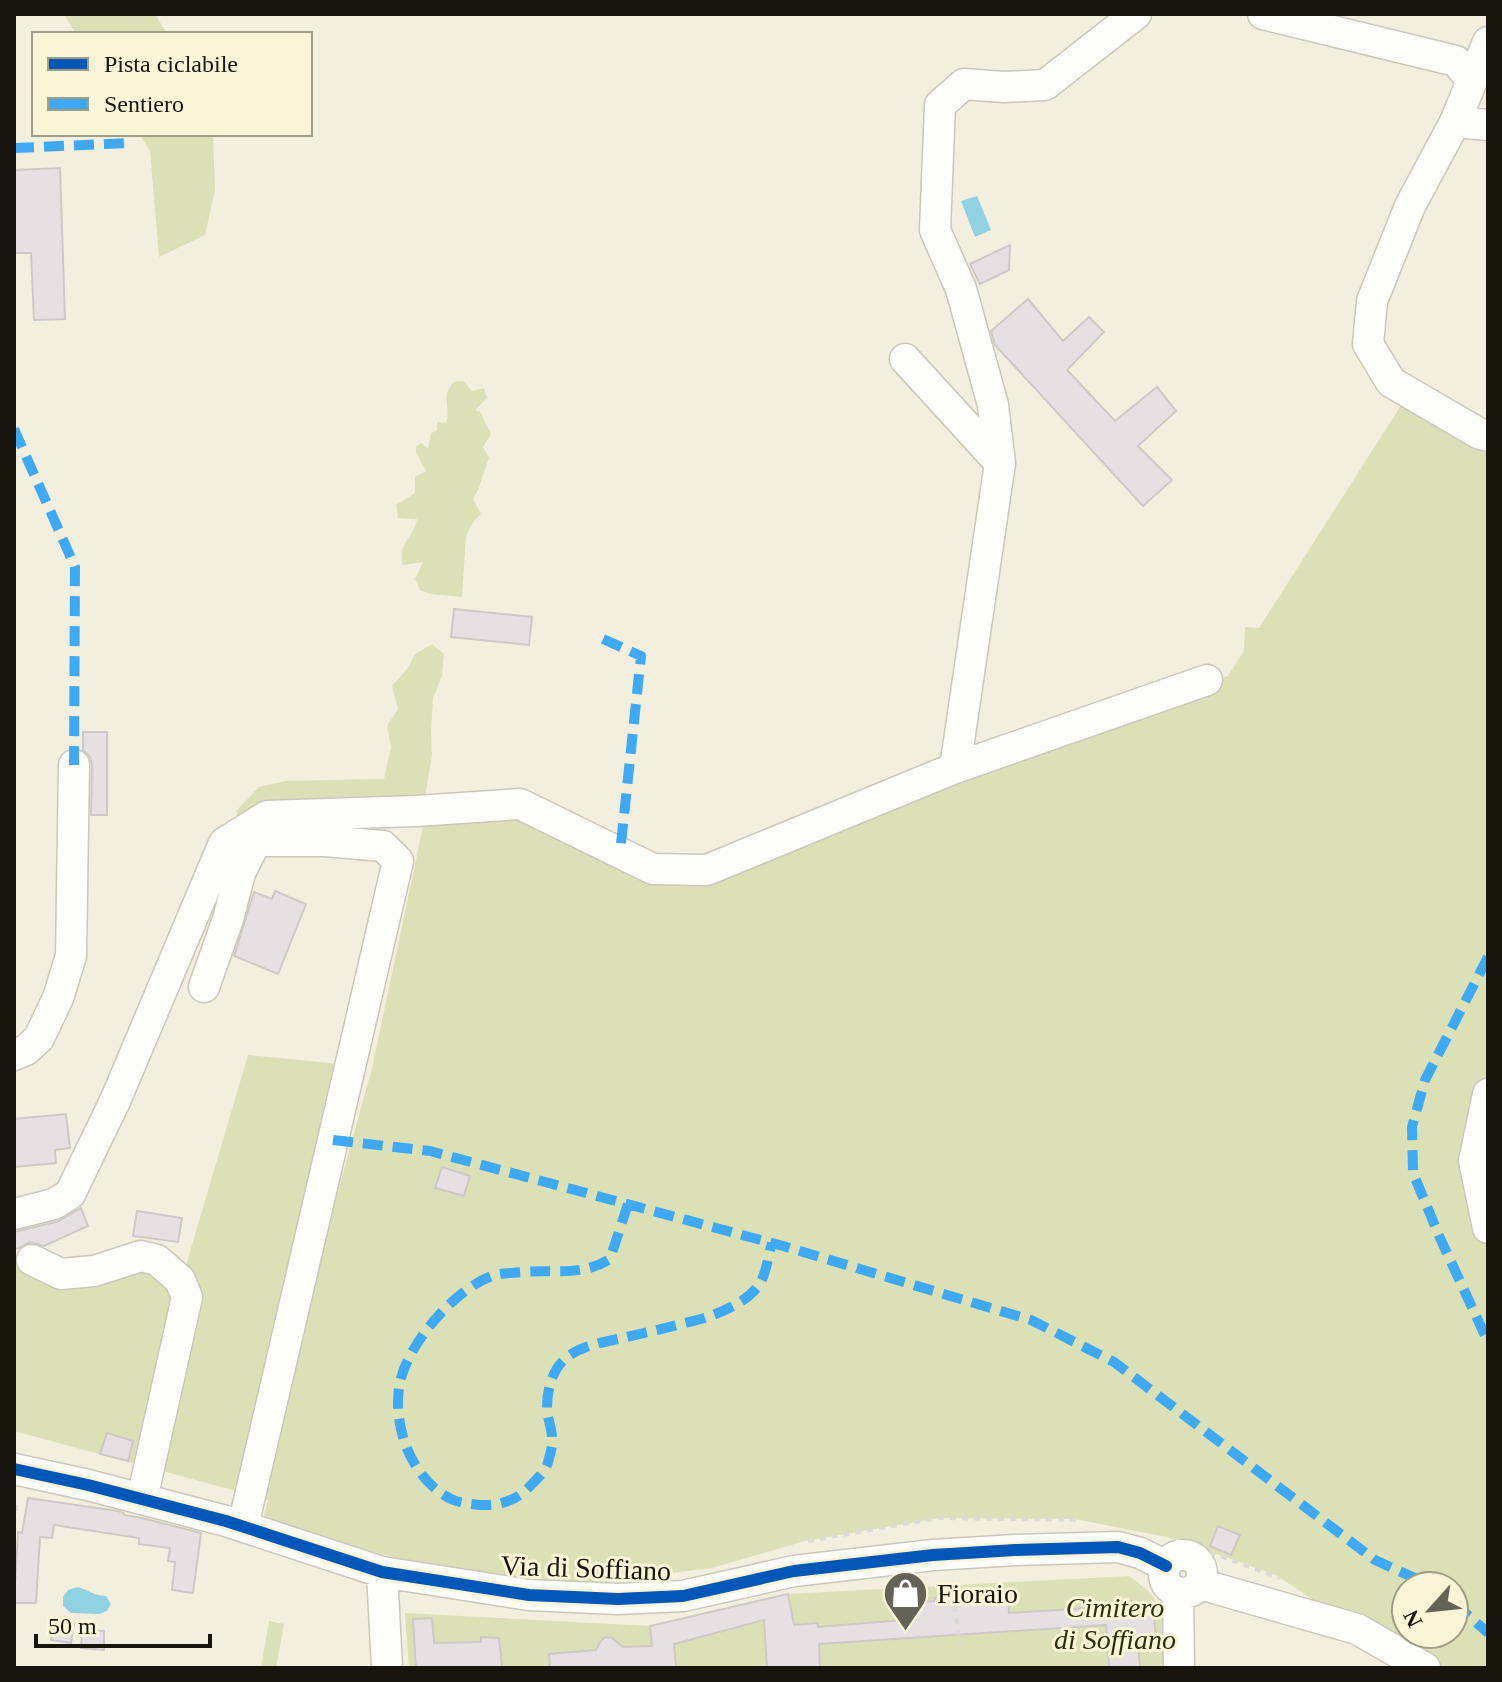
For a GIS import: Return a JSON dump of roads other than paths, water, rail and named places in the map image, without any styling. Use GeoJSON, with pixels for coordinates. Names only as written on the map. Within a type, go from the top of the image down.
{"type":"FeatureCollection","features":[{"type":"Feature","properties":{"kind":"street"},"geometry":{"type":"LineString","coordinates":[[955,768],[1000,463],[993,405],[961,289],[935,230],[940,105],[964,84],[1004,87],[1045,85],[1136,14]]}},
{"type":"Feature","properties":{"kind":"street"},"geometry":{"type":"LineString","coordinates":[[1263,14],[1456,61],[1472,81]]}},
{"type":"Feature","properties":{"kind":"street"},"geometry":{"type":"LineString","coordinates":[[1488,42],[1455,122],[1410,206],[1372,301],[1368,344],[1391,382],[1488,436]]}},
{"type":"Feature","properties":{"kind":"street"},"geometry":{"type":"LineString","coordinates":[[1455,122],[1488,125]]}},
{"type":"Feature","properties":{"kind":"street"},"geometry":{"type":"LineString","coordinates":[[905,359],[1000,463]]}},
{"type":"Feature","properties":{"kind":"street"},"geometry":{"type":"LineString","coordinates":[[14,1214],[54,1204],[70,1194],[115,1101],[224,843],[267,816],[520,804],[653,869],[707,870],[955,768],[1207,680]]}},
{"type":"Feature","properties":{"kind":"street"},"geometry":{"type":"LineString","coordinates":[[14,1055],[26,1050],[39,1038],[58,998],[71,956],[74,765]]}},
{"type":"Feature","properties":{"kind":"street"},"geometry":{"type":"LineString","coordinates":[[204,987],[228,919],[240,873],[256,841],[325,841],[383,846],[398,861],[243,1526]]}},
{"type":"Feature","properties":{"kind":"street"},"geometry":{"type":"LineString","coordinates":[[1488,1094],[1474,1161],[1488,1228]]}},
{"type":"Feature","properties":{"kind":"street"},"geometry":{"type":"LineString","coordinates":[[32,1260],[61,1274],[94,1271],[141,1256],[157,1260],[180,1280],[187,1297],[142,1499]]}},
{"type":"Feature","properties":{"kind":"street","name":"Via di Soffiano"},"geometry":{"type":"LineString","coordinates":[[14,1469],[243,1526],[382,1572],[529,1595],[618,1599],[683,1596],[794,1571],[933,1555],[1118,1547],[1357,1629],[1425,1668]]}},
{"type":"Feature","properties":{"kind":"street"},"geometry":{"type":"LineString","coordinates":[[1178,1570],[1179,1668]]}},
{"type":"Feature","properties":{"kind":"street"},"geometry":{"type":"LineString","coordinates":[[382,1572],[387,1668]]}},
{"type":"Feature","properties":{"kind":"water"},"geometry":{"type":"Polygon","coordinates":[[[977,196],[991,230],[975,237],[961,201],[977,196]]]}},
{"type":"Feature","properties":{"kind":"water"},"geometry":{"type":"Polygon","coordinates":[[[78,1587],[106,1596],[111,1604],[107,1611],[99,1614],[71,1613],[63,1606],[63,1597],[68,1590],[78,1587]]]}},
{"type":"Feature","properties":{"kind":"place","name":"Fioraio"},"geometry":{"type":"Point","coordinates":[906,1632]}},
{"type":"Feature","properties":{"kind":"park label","name":"Cimitero di Soffiano"},"geometry":{"type":"Point","coordinates":[1115,1623]}}]}
